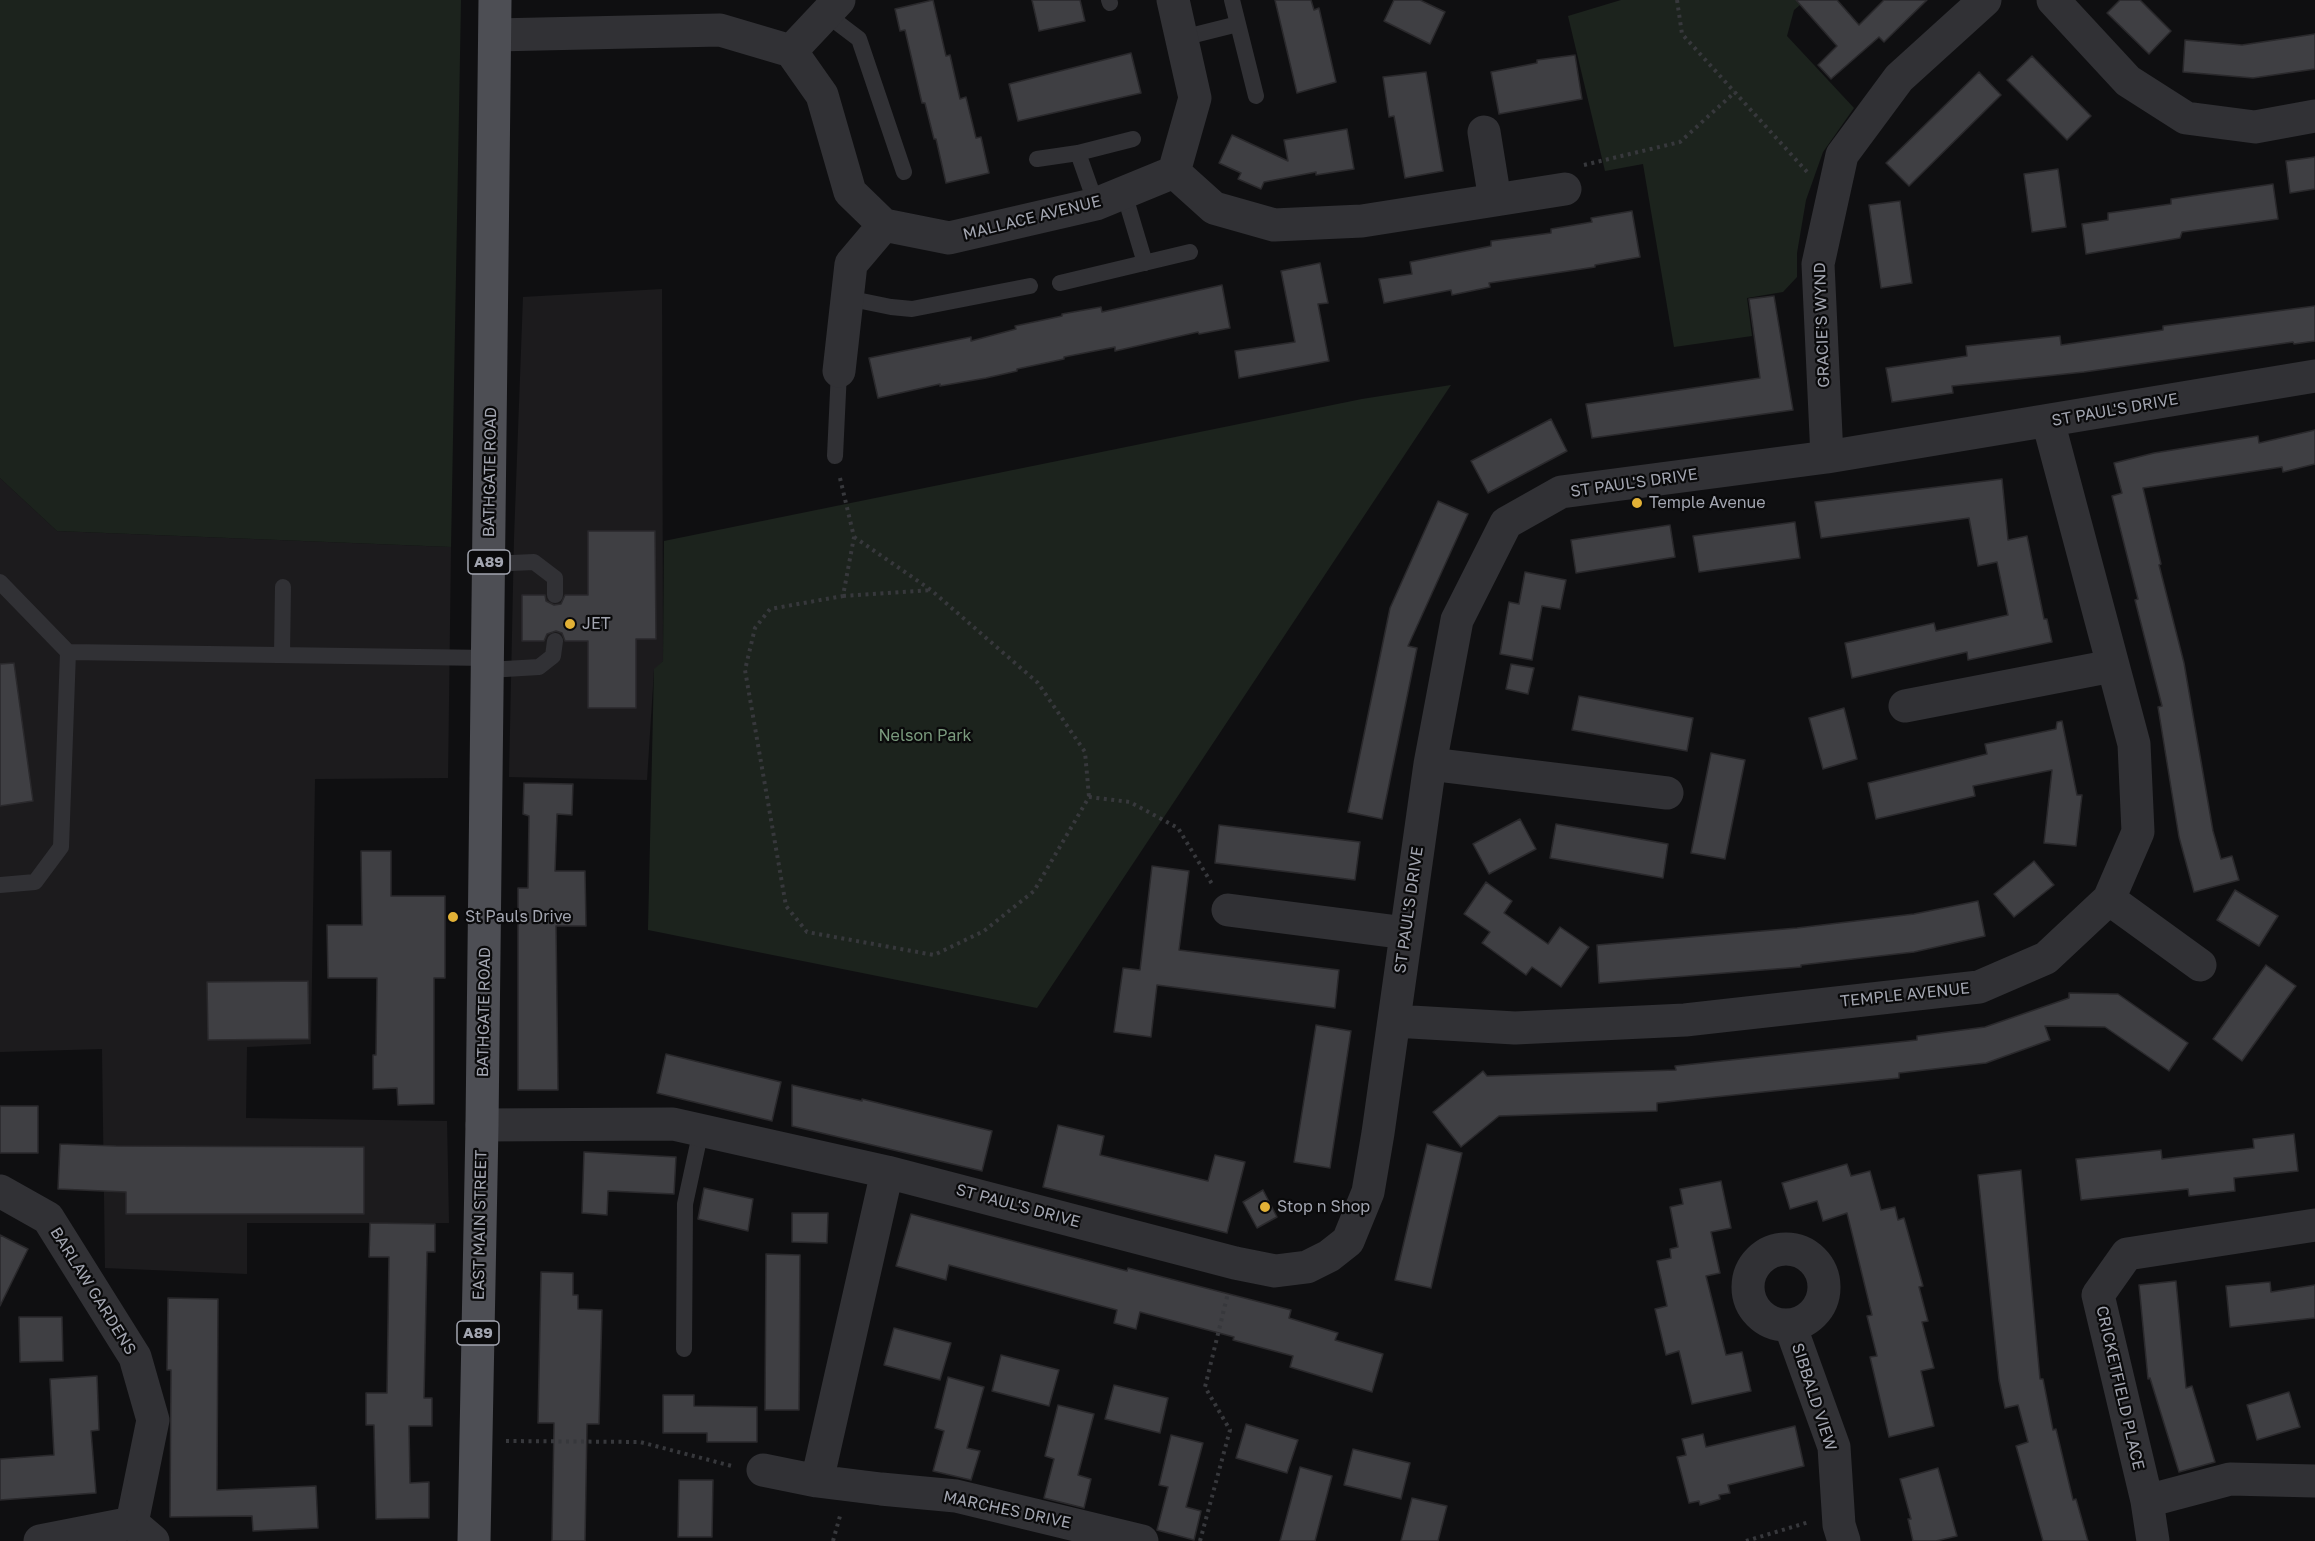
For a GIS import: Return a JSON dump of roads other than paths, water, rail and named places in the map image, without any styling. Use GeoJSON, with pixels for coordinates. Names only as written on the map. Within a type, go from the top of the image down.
{"type":"FeatureCollection","features":[{"type":"Feature","properties":{"kind":"main road","name":"BATHGATE ROAD"},"geometry":{"type":"LineString","coordinates":[[482,1125],[495,0]]}},
{"type":"Feature","properties":{"kind":"main road","name":"EAST MAIN STREET"},"geometry":{"type":"LineString","coordinates":[[474,1541],[482,1125]]}},
{"type":"Feature","properties":{"kind":"street"},"geometry":{"type":"LineString","coordinates":[[1173,0],[1195,98],[1174,172],[1214,208],[1274,225],[1362,221],[1565,189]]}},
{"type":"Feature","properties":{"kind":"street","name":"GRACIE'S WYND"},"geometry":{"type":"LineString","coordinates":[[1827,457],[1818,264],[1842,155],[1899,78],[1985,0]]}},
{"type":"Feature","properties":{"kind":"street"},"geometry":{"type":"LineString","coordinates":[[2053,0],[2128,81],[2186,118],[2255,127],[2315,116]]}},
{"type":"Feature","properties":{"kind":"street"},"geometry":{"type":"LineString","coordinates":[[791,51],[832,7]]}},
{"type":"Feature","properties":{"kind":"street"},"geometry":{"type":"LineString","coordinates":[[495,35],[720,30],[791,51],[822,95],[850,192],[884,225],[851,264],[839,370]]}},
{"type":"Feature","properties":{"kind":"street"},"geometry":{"type":"LineString","coordinates":[[1484,132],[1495,200]]}},
{"type":"Feature","properties":{"kind":"street","name":"MALLACE AVENUE"},"geometry":{"type":"LineString","coordinates":[[884,225],[949,238],[1110,198],[1174,172]]}},
{"type":"Feature","properties":{"kind":"street","name":"ST PAUL'S DRIVE"},"geometry":{"type":"LineString","coordinates":[[482,1125],[673,1124],[887,1172],[1235,1263],[1275,1271],[1308,1267],[1329,1256],[1347,1241],[1368,1192],[1430,764],[1457,620],[1506,522],[1561,492],[1827,457],[2315,376]]}},
{"type":"Feature","properties":{"kind":"street","name":"TEMPLE AVENUE"},"geometry":{"type":"LineString","coordinates":[[1394,1021],[1515,1028],[1685,1020],[1979,987],[2046,958],[2109,899],[2138,832],[2134,744],[2048,421]]}},
{"type":"Feature","properties":{"kind":"street"},"geometry":{"type":"LineString","coordinates":[[1905,706],[2112,666]]}},
{"type":"Feature","properties":{"kind":"street"},"geometry":{"type":"LineString","coordinates":[[1430,764],[1667,793]]}},
{"type":"Feature","properties":{"kind":"street"},"geometry":{"type":"LineString","coordinates":[[2109,899],[2200,965]]}},
{"type":"Feature","properties":{"kind":"street"},"geometry":{"type":"LineString","coordinates":[[1228,910],[1406,933]]}},
{"type":"Feature","properties":{"kind":"street"},"geometry":{"type":"LineString","coordinates":[[817,1481],[887,1172]]}},
{"type":"Feature","properties":{"kind":"street","name":"BARLAW GARDENS"},"geometry":{"type":"LineString","coordinates":[[0,1191],[48,1218],[135,1357],[153,1420],[143,1532],[40,1541]]}},
{"type":"Feature","properties":{"kind":"street","name":"CRICKETFIELD PLACE"},"geometry":{"type":"LineString","coordinates":[[2153,1541],[2147,1501],[2098,1295],[2127,1254],[2315,1225]]}},
{"type":"Feature","properties":{"kind":"street","name":"SIBBALD VIEW"},"geometry":{"type":"LineString","coordinates":[[1790,1325],[1834,1447],[1841,1533]]}},
{"type":"Feature","properties":{"kind":"street","name":"MARCHES DRIVE"},"geometry":{"type":"LineString","coordinates":[[763,1470],[817,1481],[956,1496],[1142,1541]]}},
{"type":"Feature","properties":{"kind":"street"},"geometry":{"type":"LineString","coordinates":[[2147,1501],[2230,1479],[2315,1481]]}},
{"type":"Feature","properties":{"kind":"lane"},"geometry":{"type":"LineString","coordinates":[[1232,0],[1256,96]]}},
{"type":"Feature","properties":{"kind":"lane"},"geometry":{"type":"LineString","coordinates":[[832,7],[859,39],[904,172]]}},
{"type":"Feature","properties":{"kind":"lane"},"geometry":{"type":"LineString","coordinates":[[1182,38],[1238,24]]}},
{"type":"Feature","properties":{"kind":"lane"},"geometry":{"type":"LineString","coordinates":[[1037,159],[1078,153],[1133,139]]}},
{"type":"Feature","properties":{"kind":"lane"},"geometry":{"type":"LineString","coordinates":[[1078,153],[1110,198],[1145,263]]}},
{"type":"Feature","properties":{"kind":"lane"},"geometry":{"type":"LineString","coordinates":[[1060,283],[1190,252]]}},
{"type":"Feature","properties":{"kind":"lane"},"geometry":{"type":"LineString","coordinates":[[847,298],[912,309],[1030,286]]}},
{"type":"Feature","properties":{"kind":"lane"},"geometry":{"type":"LineString","coordinates":[[835,456],[839,370]]}},
{"type":"Feature","properties":{"kind":"lane"},"geometry":{"type":"LineString","coordinates":[[489,564],[534,562],[555,578],[555,595]]}},
{"type":"Feature","properties":{"kind":"lane"},"geometry":{"type":"LineString","coordinates":[[0,582],[68,652],[282,654],[539,667],[553,656],[555,641]]}},
{"type":"Feature","properties":{"kind":"lane"},"geometry":{"type":"LineString","coordinates":[[282,654],[283,587]]}},
{"type":"Feature","properties":{"kind":"lane"},"geometry":{"type":"LineString","coordinates":[[0,885],[35,882],[61,847],[68,652]]}},
{"type":"Feature","properties":{"kind":"lane"},"geometry":{"type":"LineString","coordinates":[[684,1349],[686,1204],[701,1130]]}},
{"type":"Feature","properties":{"kind":"place","name":"Temple Avenue"},"geometry":{"type":"Point","coordinates":[1637,503]}},
{"type":"Feature","properties":{"kind":"place","name":"JET"},"geometry":{"type":"Point","coordinates":[570,624]}},
{"type":"Feature","properties":{"kind":"place","name":"St Pauls Drive"},"geometry":{"type":"Point","coordinates":[453,917]}},
{"type":"Feature","properties":{"kind":"place","name":"Stop n Shop"},"geometry":{"type":"Point","coordinates":[1265,1207]}},
{"type":"Feature","properties":{"kind":"park label","name":"Nelson Park"},"geometry":{"type":"Point","coordinates":[925,736]}}]}
